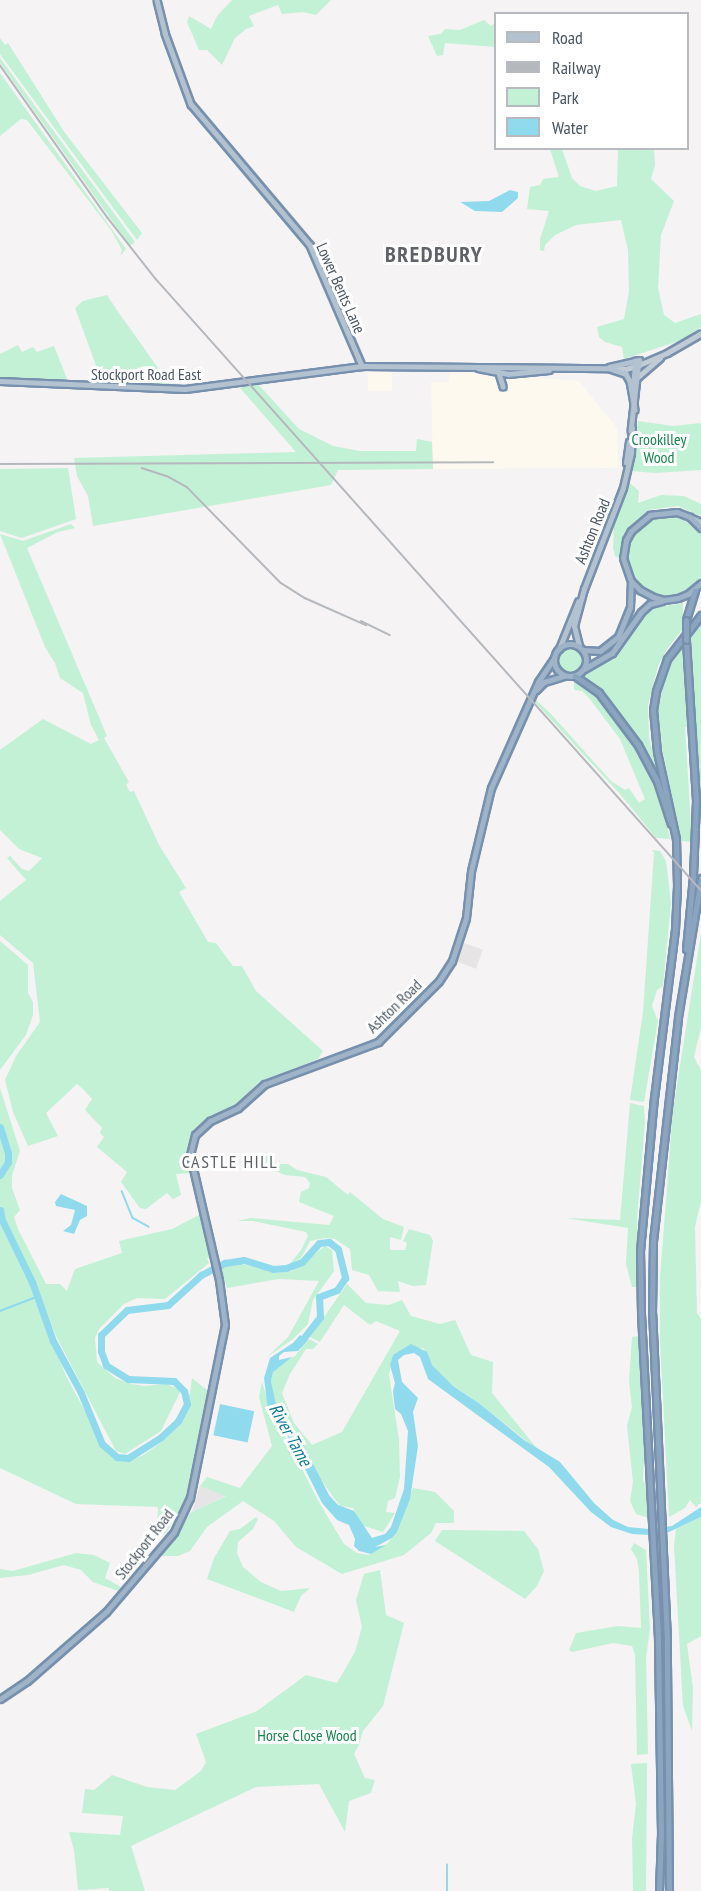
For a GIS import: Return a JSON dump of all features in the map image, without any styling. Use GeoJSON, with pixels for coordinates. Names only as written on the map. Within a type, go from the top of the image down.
{"type":"FeatureCollection","features":[{"type":"Feature","properties":{"kind":"highway"},"geometry":{"type":"LineString","coordinates":[[565,676],[558,671],[554,658],[559,649],[569,644],[600,651],[618,637],[630,608],[631,581],[624,564],[624,548],[637,524],[650,515],[677,512],[690,517],[701,528]]}},
{"type":"Feature","properties":{"kind":"highway"},"geometry":{"type":"LineString","coordinates":[[631,581],[646,594],[664,600]]}},
{"type":"Feature","properties":{"kind":"highway"},"geometry":{"type":"LineString","coordinates":[[669,1891],[664,1553],[652,1313],[652,1241],[692,885],[696,824],[695,748],[686,620],[695,590],[701,583]]}},
{"type":"Feature","properties":{"kind":"highway"},"geometry":{"type":"LineString","coordinates":[[575,676],[618,648],[645,608],[695,590]]}},
{"type":"Feature","properties":{"kind":"highway"},"geometry":{"type":"LineString","coordinates":[[659,1891],[661,1810],[652,1495],[641,1313],[641,1216],[675,930],[676,839],[657,752],[653,710],[656,691],[667,659],[701,615]]}},
{"type":"Feature","properties":{"kind":"highway"},"geometry":{"type":"LineString","coordinates":[[581,648],[587,659],[584,669]]}},
{"type":"Feature","properties":{"kind":"highway","name":"Ashton Road"},"geometry":{"type":"LineString","coordinates":[[219,1280],[190,1155],[195,1135],[210,1121],[238,1108],[265,1084],[279,1077],[333,1061],[378,1042],[439,981],[452,961],[466,918],[471,871],[491,788],[534,691],[554,658]]}},
{"type":"Feature","properties":{"kind":"highway"},"geometry":{"type":"LineString","coordinates":[[534,691],[544,682],[565,676],[575,676],[599,693],[638,745],[657,782],[676,839]]}},
{"type":"Feature","properties":{"kind":"highway"},"geometry":{"type":"LineString","coordinates":[[678,1017],[701,878]]}},
{"type":"Feature","properties":{"kind":"highway","name":"Stockport Road"},"geometry":{"type":"LineString","coordinates":[[0,1699],[27,1681],[94,1624],[163,1546],[184,1516],[195,1482],[224,1335],[219,1280]]}},
{"type":"Feature","properties":{"kind":"main road","name":"Lower Bents Lane"},"geometry":{"type":"LineString","coordinates":[[157,0],[165,33],[191,104],[310,245],[362,366]]}},
{"type":"Feature","properties":{"kind":"main road"},"geometry":{"type":"LineString","coordinates":[[638,377],[667,353],[701,333]]}},
{"type":"Feature","properties":{"kind":"main road"},"geometry":{"type":"LineString","coordinates":[[475,367],[550,370],[626,369],[667,353]]}},
{"type":"Feature","properties":{"kind":"main road","name":"Ashton Road"},"geometry":{"type":"LineString","coordinates":[[581,648],[574,626],[582,594],[625,478],[635,410],[637,363]]}},
{"type":"Feature","properties":{"kind":"main road","name":"Ashton Road"},"geometry":{"type":"LineString","coordinates":[[633,399],[637,363]]}},
{"type":"Feature","properties":{"kind":"main road","name":"Stockport Road East"},"geometry":{"type":"LineString","coordinates":[[0,381],[185,389],[362,366],[475,367]]}},
{"type":"Feature","properties":{"kind":"main road"},"geometry":{"type":"LineString","coordinates":[[475,367],[499,373],[536,373],[550,370]]}},
{"type":"Feature","properties":{"kind":"main road","name":"Ashton Road"},"geometry":{"type":"LineString","coordinates":[[605,368],[626,374],[635,410]]}},
{"type":"Feature","properties":{"kind":"main road"},"geometry":{"type":"LineString","coordinates":[[499,373],[503,386]]}},
{"type":"Feature","properties":{"kind":"main road"},"geometry":{"type":"LineString","coordinates":[[690,517],[701,522]]}},
{"type":"Feature","properties":{"kind":"main road","name":"Ashton Road"},"geometry":{"type":"LineString","coordinates":[[559,649],[569,619],[582,594]]}},
{"type":"Feature","properties":{"kind":"shaded area"},"geometry":{"type":"Polygon","coordinates":[[[449,371],[579,381],[617,428],[618,468],[433,469],[431,382],[449,382],[449,371]]]}},
{"type":"Feature","properties":{"kind":"shaded area"},"geometry":{"type":"Polygon","coordinates":[[[368,372],[392,372],[392,391],[368,391],[368,372]]]}},
{"type":"Feature","properties":{"kind":"shaded area"},"geometry":{"type":"Polygon","coordinates":[[[464,943],[483,950],[476,969],[457,962],[464,943]]]}},
{"type":"Feature","properties":{"kind":"shaded area"},"geometry":{"type":"Polygon","coordinates":[[[200,1486],[227,1495],[192,1512],[200,1486]]]}},
{"type":"Feature","properties":{"kind":"green space"},"geometry":{"type":"Polygon","coordinates":[[[232,0],[331,0],[316,15],[303,12],[282,14],[278,5],[249,16],[254,26],[235,38],[222,65],[207,50],[199,50],[187,22],[189,16],[211,29],[217,16],[232,0]]]}},
{"type":"Feature","properties":{"kind":"green space"},"geometry":{"type":"Polygon","coordinates":[[[484,20],[491,26],[494,24],[494,47],[445,43],[443,55],[437,56],[428,36],[441,34],[445,29],[460,30],[484,20]]]}},
{"type":"Feature","properties":{"kind":"green space"},"geometry":{"type":"Polygon","coordinates":[[[0,38],[5,45],[8,43],[65,133],[142,233],[137,240],[0,54],[0,38]]]}},
{"type":"Feature","properties":{"kind":"green space"},"geometry":{"type":"Polygon","coordinates":[[[0,58],[135,242],[130,246],[0,63],[0,58]]]}},
{"type":"Feature","properties":{"kind":"green space"},"geometry":{"type":"Polygon","coordinates":[[[0,73],[126,249],[120,256],[122,250],[111,230],[27,120],[21,119],[0,136],[0,73]]]}},
{"type":"Feature","properties":{"kind":"green space"},"geometry":{"type":"Polygon","coordinates":[[[550,150],[562,150],[572,178],[580,186],[596,191],[617,186],[618,150],[654,150],[655,165],[651,179],[674,201],[661,235],[658,288],[664,315],[675,323],[701,314],[701,327],[682,340],[624,359],[622,347],[605,342],[599,337],[597,327],[624,319],[629,291],[628,250],[621,220],[576,225],[555,235],[545,245],[544,251],[540,250],[540,239],[549,211],[527,209],[530,187],[540,185],[543,179],[559,177],[550,150]]]}},
{"type":"Feature","properties":{"kind":"green space"},"geometry":{"type":"Polygon","coordinates":[[[107,295],[170,385],[102,382],[75,308],[83,301],[107,295]]]}},
{"type":"Feature","properties":{"kind":"green space"},"geometry":{"type":"Polygon","coordinates":[[[18,345],[22,352],[33,347],[37,352],[54,346],[68,381],[0,378],[0,354],[18,345]]]}},
{"type":"Feature","properties":{"kind":"green space"},"geometry":{"type":"Polygon","coordinates":[[[257,383],[299,429],[333,446],[360,451],[416,451],[417,439],[432,442],[433,469],[338,470],[331,485],[93,526],[88,496],[77,476],[74,458],[296,452],[240,388],[257,383]]]}},
{"type":"Feature","properties":{"kind":"green space","name":"Crookilley Wood"},"geometry":{"type":"Polygon","coordinates":[[[638,421],[673,426],[701,423],[701,470],[655,473],[631,471],[638,421]]]}},
{"type":"Feature","properties":{"kind":"green space"},"geometry":{"type":"Polygon","coordinates":[[[68,468],[76,519],[22,538],[0,531],[0,469],[68,468]]]}},
{"type":"Feature","properties":{"kind":"green space","name":"Crookilley Wood"},"geometry":{"type":"Polygon","coordinates":[[[630,483],[639,491],[638,503],[661,495],[684,496],[701,504],[701,516],[678,506],[648,510],[626,531],[620,559],[615,556],[613,548],[614,522],[630,483]]]}},
{"type":"Feature","properties":{"kind":"green space"},"geometry":{"type":"Polygon","coordinates":[[[668,515],[681,518],[701,532],[701,580],[691,590],[666,597],[653,594],[641,587],[632,575],[628,562],[628,548],[633,535],[643,524],[655,517],[668,515]]]}},
{"type":"Feature","properties":{"kind":"green space"},"geometry":{"type":"Polygon","coordinates":[[[71,524],[75,528],[58,532],[27,548],[107,736],[104,738],[129,782],[126,785],[130,792],[134,791],[159,845],[186,888],[179,892],[208,942],[216,943],[233,966],[242,966],[256,991],[323,1051],[318,1059],[258,1083],[233,1108],[203,1122],[193,1135],[188,1148],[192,1173],[176,1174],[181,1195],[173,1199],[167,1193],[146,1209],[140,1208],[121,1182],[127,1172],[97,1147],[104,1137],[100,1133],[102,1128],[85,1110],[92,1099],[83,1089],[77,1084],[46,1113],[58,1136],[28,1146],[13,1112],[5,1080],[16,1056],[40,1022],[33,963],[0,935],[0,901],[26,880],[7,858],[10,856],[22,869],[29,871],[42,858],[19,849],[0,830],[0,750],[43,719],[91,744],[99,740],[91,725],[83,693],[60,678],[55,663],[45,647],[0,534],[23,541],[71,524]]]}},
{"type":"Feature","properties":{"kind":"green space"},"geometry":{"type":"Polygon","coordinates":[[[683,603],[683,629],[667,649],[658,666],[648,705],[649,737],[658,777],[625,722],[596,686],[583,677],[595,664],[615,655],[648,609],[683,603]]]}},
{"type":"Feature","properties":{"kind":"green space"},"geometry":{"type":"Polygon","coordinates":[[[701,622],[701,793],[690,638],[701,622]]]}},
{"type":"Feature","properties":{"kind":"green space"},"geometry":{"type":"Polygon","coordinates":[[[684,642],[693,726],[685,727],[692,842],[681,841],[658,727],[658,708],[665,674],[684,642]]]}},
{"type":"Feature","properties":{"kind":"green space"},"geometry":{"type":"Polygon","coordinates":[[[571,647],[580,651],[584,660],[580,669],[571,673],[562,669],[558,660],[562,651],[571,647]]]}},
{"type":"Feature","properties":{"kind":"green space"},"geometry":{"type":"Polygon","coordinates":[[[574,682],[582,682],[593,691],[632,740],[662,803],[670,839],[656,838],[620,794],[534,701],[535,699],[551,714],[611,781],[625,790],[629,788],[639,803],[645,799],[620,739],[589,698],[582,691],[574,690],[574,682]]]}},
{"type":"Feature","properties":{"kind":"green space"},"geometry":{"type":"Polygon","coordinates":[[[652,850],[660,851],[666,861],[671,903],[663,986],[657,990],[652,1006],[658,1021],[644,1102],[630,1100],[643,1012],[654,853],[652,850]]]}},
{"type":"Feature","properties":{"kind":"green space"},"geometry":{"type":"Polygon","coordinates":[[[701,933],[701,1027],[694,1057],[701,1070],[701,1201],[695,1227],[697,1313],[701,1319],[701,1502],[696,1507],[690,1500],[685,1508],[669,1517],[660,1340],[660,1278],[673,1110],[701,933]]]}},
{"type":"Feature","properties":{"kind":"green space"},"geometry":{"type":"Polygon","coordinates":[[[0,941],[28,965],[28,993],[33,1002],[33,1015],[26,1035],[0,1070],[0,941]]]}},
{"type":"Feature","properties":{"kind":"green space"},"geometry":{"type":"Polygon","coordinates":[[[0,1088],[20,1151],[12,1175],[12,1188],[20,1210],[14,1217],[46,1284],[60,1284],[67,1291],[75,1269],[122,1253],[119,1241],[172,1229],[201,1214],[210,1257],[207,1258],[209,1263],[165,1299],[137,1298],[124,1304],[99,1329],[95,1338],[97,1362],[115,1378],[144,1386],[166,1384],[181,1390],[161,1431],[125,1454],[116,1451],[56,1336],[38,1291],[34,1293],[66,1376],[108,1454],[122,1461],[142,1456],[165,1440],[190,1393],[192,1378],[208,1391],[188,1499],[165,1534],[157,1527],[158,1507],[76,1504],[0,1468],[0,1088]]]}},
{"type":"Feature","properties":{"kind":"green space"},"geometry":{"type":"Polygon","coordinates":[[[630,1103],[644,1106],[645,1122],[637,1219],[637,1287],[632,1287],[626,1264],[628,1228],[566,1218],[620,1220],[630,1103]]]}},
{"type":"Feature","properties":{"kind":"green space"},"geometry":{"type":"Polygon","coordinates":[[[272,1156],[276,1164],[288,1164],[297,1170],[326,1177],[348,1195],[350,1192],[383,1219],[404,1227],[401,1240],[390,1237],[390,1250],[405,1250],[407,1243],[403,1241],[409,1229],[430,1235],[433,1241],[426,1285],[413,1286],[398,1281],[400,1292],[378,1291],[369,1275],[352,1270],[350,1249],[335,1239],[310,1241],[301,1258],[289,1265],[301,1250],[308,1236],[306,1232],[253,1221],[237,1221],[251,1218],[329,1225],[334,1216],[299,1202],[301,1192],[309,1188],[310,1183],[305,1177],[285,1175],[244,1157],[272,1156]]]}},
{"type":"Feature","properties":{"kind":"green space"},"geometry":{"type":"Polygon","coordinates":[[[325,1246],[332,1250],[334,1271],[313,1300],[308,1324],[293,1339],[267,1357],[288,1337],[319,1281],[279,1279],[227,1288],[221,1267],[237,1263],[277,1273],[292,1271],[325,1246]]]}},
{"type":"Feature","properties":{"kind":"green space"},"geometry":{"type":"Polygon","coordinates":[[[347,1284],[366,1303],[389,1305],[402,1300],[411,1316],[440,1324],[455,1320],[471,1355],[493,1362],[492,1393],[539,1451],[480,1404],[446,1381],[432,1365],[423,1348],[393,1355],[389,1375],[399,1440],[400,1477],[395,1498],[388,1501],[386,1512],[395,1513],[383,1532],[361,1525],[353,1508],[340,1506],[321,1480],[301,1440],[276,1404],[271,1381],[273,1372],[279,1364],[295,1356],[309,1339],[318,1344],[313,1349],[306,1349],[290,1374],[282,1393],[294,1423],[312,1445],[342,1432],[400,1331],[376,1321],[370,1325],[344,1305],[320,1342],[310,1337],[347,1284]]]}},
{"type":"Feature","properties":{"kind":"green space"},"geometry":{"type":"Polygon","coordinates":[[[638,1336],[645,1442],[643,1480],[648,1490],[649,1518],[636,1514],[630,1501],[633,1482],[627,1426],[632,1407],[629,1382],[632,1337],[638,1336]]]}},
{"type":"Feature","properties":{"kind":"green space"},"geometry":{"type":"Polygon","coordinates":[[[262,1382],[273,1419],[344,1544],[357,1553],[369,1555],[388,1543],[397,1532],[413,1488],[435,1492],[454,1511],[454,1523],[436,1523],[431,1533],[404,1555],[342,1574],[296,1547],[274,1521],[243,1501],[207,1527],[190,1551],[178,1556],[160,1556],[190,1513],[226,1496],[200,1486],[207,1477],[240,1488],[272,1446],[259,1397],[262,1382]]]}},
{"type":"Feature","properties":{"kind":"green space"},"geometry":{"type":"Polygon","coordinates":[[[256,1517],[258,1519],[253,1529],[238,1542],[237,1553],[243,1567],[261,1582],[281,1591],[310,1588],[301,1596],[294,1612],[207,1579],[214,1558],[230,1531],[240,1529],[256,1517]]]}},
{"type":"Feature","properties":{"kind":"green space"},"geometry":{"type":"Polygon","coordinates":[[[701,1517],[701,1636],[687,1644],[693,1688],[692,1731],[683,1706],[674,1546],[676,1529],[701,1517]]]}},
{"type":"Feature","properties":{"kind":"green space"},"geometry":{"type":"Polygon","coordinates":[[[442,1530],[524,1531],[538,1549],[544,1571],[537,1586],[525,1599],[435,1541],[442,1530]]]}},
{"type":"Feature","properties":{"kind":"green space"},"geometry":{"type":"Polygon","coordinates":[[[634,1543],[646,1550],[650,1629],[646,1657],[648,1754],[637,1755],[635,1655],[632,1646],[613,1643],[572,1652],[569,1650],[576,1633],[618,1626],[641,1628],[639,1572],[637,1559],[631,1549],[634,1543]]]}},
{"type":"Feature","properties":{"kind":"green space"},"geometry":{"type":"Polygon","coordinates":[[[76,1553],[94,1555],[110,1563],[105,1578],[121,1587],[118,1591],[93,1582],[81,1570],[64,1565],[28,1575],[0,1578],[0,1569],[13,1571],[76,1553]]]}},
{"type":"Feature","properties":{"kind":"green space","name":"Horse Close Wood"},"geometry":{"type":"Polygon","coordinates":[[[380,1570],[386,1615],[404,1623],[383,1706],[363,1731],[354,1754],[365,1778],[375,1780],[371,1793],[349,1801],[345,1832],[319,1784],[256,1787],[131,1846],[145,1891],[109,1891],[109,1888],[78,1890],[74,1850],[69,1832],[120,1835],[123,1816],[82,1813],[85,1789],[94,1790],[112,1775],[147,1787],[175,1790],[201,1771],[206,1762],[196,1734],[257,1711],[306,1675],[337,1683],[355,1652],[362,1627],[356,1600],[364,1574],[380,1570]]]}},
{"type":"Feature","properties":{"kind":"green space"},"geometry":{"type":"Polygon","coordinates":[[[647,1763],[646,1891],[633,1891],[632,1838],[636,1804],[631,1764],[647,1763]]]}},
{"type":"Feature","properties":{"kind":"water"},"geometry":{"type":"Polygon","coordinates":[[[510,190],[518,192],[518,198],[502,212],[475,211],[460,202],[489,201],[510,190]]]}},
{"type":"Feature","properties":{"kind":"water"},"geometry":{"type":"Polygon","coordinates":[[[61,1194],[87,1206],[87,1216],[80,1220],[74,1234],[63,1231],[71,1225],[75,1210],[56,1206],[55,1202],[61,1194]]]}},
{"type":"Feature","properties":{"kind":"water"},"geometry":{"type":"Polygon","coordinates":[[[300,1335],[308,1340],[298,1351],[284,1352],[279,1356],[279,1360],[292,1357],[273,1372],[271,1381],[276,1404],[301,1440],[329,1495],[338,1505],[354,1511],[372,1538],[385,1534],[391,1527],[404,1489],[408,1431],[401,1414],[395,1409],[393,1391],[395,1383],[390,1365],[393,1355],[411,1344],[427,1352],[432,1365],[453,1386],[480,1404],[524,1440],[560,1462],[594,1503],[613,1520],[628,1527],[649,1529],[672,1526],[701,1507],[701,1517],[669,1532],[649,1535],[632,1534],[611,1527],[591,1512],[549,1467],[428,1379],[420,1357],[414,1353],[404,1355],[398,1360],[402,1382],[418,1398],[413,1412],[418,1446],[410,1499],[397,1532],[392,1538],[375,1547],[386,1545],[371,1554],[359,1551],[354,1546],[355,1539],[349,1525],[337,1520],[322,1503],[284,1428],[269,1410],[267,1403],[264,1378],[270,1358],[293,1343],[300,1335]]]}},
{"type":"Feature","properties":{"kind":"water"},"geometry":{"type":"Polygon","coordinates":[[[220,1404],[254,1411],[248,1443],[213,1435],[220,1404]]]}},
{"type":"Feature","properties":{"kind":"waterway","name":"River Tame"},"geometry":{"type":"LineString","coordinates":[[0,1127],[8,1153],[8,1162],[0,1175]]}},
{"type":"Feature","properties":{"kind":"waterway"},"geometry":{"type":"LineString","coordinates":[[122,1191],[133,1218],[149,1227]]}},
{"type":"Feature","properties":{"kind":"waterway","name":"River Tame"},"geometry":{"type":"LineString","coordinates":[[0,1210],[2,1220],[32,1282],[53,1341],[81,1393],[102,1444],[117,1457],[128,1458],[161,1437],[178,1421],[187,1404],[184,1391],[174,1381],[128,1379],[106,1365],[101,1351],[101,1335],[127,1310],[168,1305],[201,1275],[225,1263],[244,1260],[273,1269],[286,1268],[302,1262],[319,1243],[329,1242],[338,1249],[345,1278],[337,1290],[319,1297],[320,1317],[299,1344]]}},
{"type":"Feature","properties":{"kind":"waterway"},"geometry":{"type":"LineString","coordinates":[[0,1311],[37,1297]]}},
{"type":"Feature","properties":{"kind":"waterway"},"geometry":{"type":"LineString","coordinates":[[447,1865],[447,1891]]}},
{"type":"Feature","properties":{"kind":"railway"},"geometry":{"type":"LineString","coordinates":[[0,65],[108,218],[156,279],[701,890]]}},
{"type":"Feature","properties":{"kind":"railway"},"geometry":{"type":"LineString","coordinates":[[0,464],[493,462]]}},
{"type":"Feature","properties":{"kind":"railway"},"geometry":{"type":"LineString","coordinates":[[142,468],[167,476],[187,487],[281,583],[305,598],[366,625]]}},
{"type":"Feature","properties":{"kind":"railway"},"geometry":{"type":"LineString","coordinates":[[361,621],[390,635]]}},
{"type":"Feature","properties":{"kind":"district","name":"BREDBURY"},"geometry":{"type":"Point","coordinates":[434,255]}},
{"type":"Feature","properties":{"kind":"district","name":"CASTLE HILL"},"geometry":{"type":"Point","coordinates":[230,1162]}}]}
